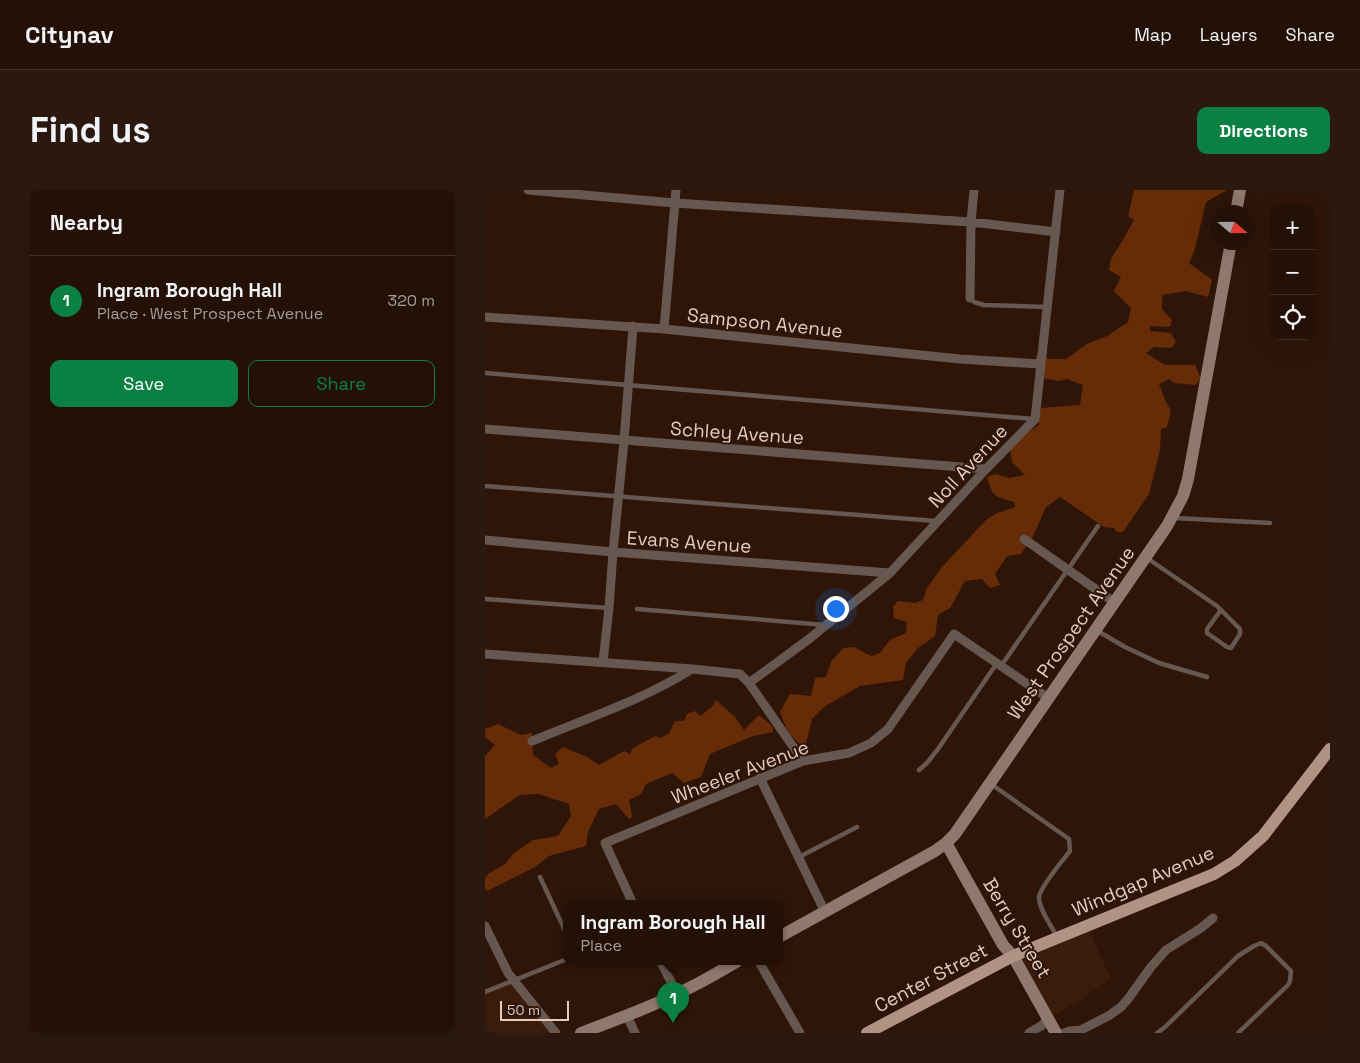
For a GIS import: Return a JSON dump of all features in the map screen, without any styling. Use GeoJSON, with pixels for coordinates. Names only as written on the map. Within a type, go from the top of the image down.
{"type":"FeatureCollection","features":[{"type":"Feature","properties":{"kind":"main road","name":"Windgap Avenue"},"geometry":{"type":"LineString","coordinates":[[1013,956],[1214,874],[1235,861],[1263,836],[1330,749]]}},
{"type":"Feature","properties":{"kind":"main road","name":"Center Street"},"geometry":{"type":"LineString","coordinates":[[867,1033],[1013,956]]}},
{"type":"Feature","properties":{"kind":"street"},"geometry":{"type":"LineString","coordinates":[[528,190],[674,203],[971,222],[1056,232]]}},
{"type":"Feature","properties":{"kind":"street"},"geometry":{"type":"LineString","coordinates":[[665,329],[676,190]]}},
{"type":"Feature","properties":{"kind":"street"},"geometry":{"type":"LineString","coordinates":[[970,298],[971,222],[975,190]]}},
{"type":"Feature","properties":{"kind":"street","name":"Noll Avenue"},"geometry":{"type":"LineString","coordinates":[[749,683],[826,626],[890,573],[1035,419],[1060,190]]}},
{"type":"Feature","properties":{"kind":"street"},"geometry":{"type":"LineString","coordinates":[[1238,205],[1241,190]]}},
{"type":"Feature","properties":{"kind":"street","name":"West Prospect Avenue"},"geometry":{"type":"LineString","coordinates":[[783,936],[935,851],[955,834],[1173,517],[1183,496],[1188,479],[1230,250]]}},
{"type":"Feature","properties":{"kind":"street","name":"Sampson Avenue"},"geometry":{"type":"LineString","coordinates":[[485,317],[633,326],[960,359],[1040,364]]}},
{"type":"Feature","properties":{"kind":"street"},"geometry":{"type":"LineString","coordinates":[[603,662],[633,326]]}},
{"type":"Feature","properties":{"kind":"street","name":"Schley Avenue"},"geometry":{"type":"LineString","coordinates":[[485,429],[986,469]]}},
{"type":"Feature","properties":{"kind":"street"},"geometry":{"type":"LineString","coordinates":[[1024,539],[1114,602]]}},
{"type":"Feature","properties":{"kind":"street","name":"Evans Avenue"},"geometry":{"type":"LineString","coordinates":[[485,540],[613,552],[890,573]]}},
{"type":"Feature","properties":{"kind":"street","name":"Wheeler Avenue"},"geometry":{"type":"LineString","coordinates":[[631,900],[605,842],[803,761],[849,753],[871,743],[888,729],[954,634],[999,664]]}},
{"type":"Feature","properties":{"kind":"street"},"geometry":{"type":"LineString","coordinates":[[485,654],[740,674],[749,683],[803,761]]}},
{"type":"Feature","properties":{"kind":"street"},"geometry":{"type":"LineString","coordinates":[[999,664],[1048,698]]}},
{"type":"Feature","properties":{"kind":"street"},"geometry":{"type":"LineString","coordinates":[[532,741],[649,693],[670,683],[692,669]]}},
{"type":"Feature","properties":{"kind":"street"},"geometry":{"type":"LineString","coordinates":[[760,778],[825,912]]}},
{"type":"Feature","properties":{"kind":"street","name":"Berry Street"},"geometry":{"type":"LineString","coordinates":[[946,843],[1003,945],[1013,956],[1056,1033]]}},
{"type":"Feature","properties":{"kind":"street"},"geometry":{"type":"LineString","coordinates":[[1064,1033],[1070,1030],[1081,1030],[1121,1007],[1166,950],[1201,928],[1213,918]]}},
{"type":"Feature","properties":{"kind":"street"},"geometry":{"type":"LineString","coordinates":[[485,926],[508,973],[556,1033]]}},
{"type":"Feature","properties":{"kind":"street"},"geometry":{"type":"LineString","coordinates":[[662,965],[677,994]]}},
{"type":"Feature","properties":{"kind":"street"},"geometry":{"type":"LineString","coordinates":[[581,1033],[627,1016],[677,994],[731,965]]}},
{"type":"Feature","properties":{"kind":"street"},"geometry":{"type":"LineString","coordinates":[[761,965],[800,1033]]}},
{"type":"Feature","properties":{"kind":"street"},"geometry":{"type":"LineString","coordinates":[[627,1016],[635,1033]]}},
{"type":"Feature","properties":{"kind":"street"},"geometry":{"type":"LineString","coordinates":[[1029,1033],[1048,1019]]}},
{"type":"Feature","properties":{"kind":"lane"},"geometry":{"type":"LineString","coordinates":[[970,298],[974,302],[984,304],[1047,307]]}},
{"type":"Feature","properties":{"kind":"lane"},"geometry":{"type":"LineString","coordinates":[[485,374],[1035,419]]}},
{"type":"Feature","properties":{"kind":"lane"},"geometry":{"type":"LineString","coordinates":[[485,486],[937,521]]}},
{"type":"Feature","properties":{"kind":"lane"},"geometry":{"type":"LineString","coordinates":[[1173,517],[1270,523]]}},
{"type":"Feature","properties":{"kind":"lane"},"geometry":{"type":"LineString","coordinates":[[919,770],[938,749],[1098,526]]}},
{"type":"Feature","properties":{"kind":"lane"},"geometry":{"type":"LineString","coordinates":[[1146,557],[1221,610],[1240,629],[1240,634],[1231,648],[1227,648],[1207,633],[1207,629],[1221,610]]}},
{"type":"Feature","properties":{"kind":"lane"},"geometry":{"type":"LineString","coordinates":[[485,598],[609,608]]}},
{"type":"Feature","properties":{"kind":"lane"},"geometry":{"type":"LineString","coordinates":[[637,609],[826,626]]}},
{"type":"Feature","properties":{"kind":"lane"},"geometry":{"type":"LineString","coordinates":[[1095,629],[1125,647],[1159,663],[1207,677]]}},
{"type":"Feature","properties":{"kind":"lane"},"geometry":{"type":"LineString","coordinates":[[989,783],[1069,839],[1070,851],[1043,886],[1039,896],[1040,903],[1057,937]]}},
{"type":"Feature","properties":{"kind":"lane"},"geometry":{"type":"LineString","coordinates":[[799,857],[857,827]]}},
{"type":"Feature","properties":{"kind":"lane"},"geometry":{"type":"LineString","coordinates":[[540,877],[563,926]]}},
{"type":"Feature","properties":{"kind":"lane"},"geometry":{"type":"LineString","coordinates":[[1157,1033],[1238,956],[1261,943],[1291,971],[1290,981],[1238,1033]]}},
{"type":"Feature","properties":{"kind":"lane"},"geometry":{"type":"LineString","coordinates":[[485,992],[563,961]]}},
{"type":"Feature","properties":{"kind":"lane"},"geometry":{"type":"LineString","coordinates":[[1164,1028],[1168,1033]]}},
{"type":"Feature","properties":{"kind":"shaded area"},"geometry":{"type":"Polygon","coordinates":[[[1134,190],[1227,190],[1206,202],[1195,249],[1189,263],[1212,280],[1208,297],[1186,291],[1162,295],[1162,309],[1172,320],[1170,327],[1150,326],[1150,331],[1171,333],[1176,342],[1171,348],[1154,347],[1146,353],[1165,365],[1195,365],[1201,378],[1196,385],[1174,383],[1169,379],[1159,384],[1171,410],[1167,427],[1161,429],[1160,450],[1149,494],[1123,532],[1117,532],[1114,528],[1104,527],[1060,497],[1046,507],[1033,536],[1021,554],[1007,556],[995,574],[1000,585],[990,588],[982,579],[965,581],[950,608],[938,615],[935,636],[918,648],[906,663],[903,680],[860,686],[825,706],[812,719],[805,747],[792,737],[780,712],[790,694],[811,696],[815,678],[826,677],[831,662],[843,648],[854,647],[871,656],[880,653],[890,640],[906,633],[907,622],[894,618],[893,607],[898,601],[915,603],[923,600],[927,588],[942,567],[986,520],[997,513],[1015,507],[1014,502],[999,497],[993,492],[987,477],[995,474],[1009,478],[1025,475],[1012,462],[1010,449],[1039,425],[1038,418],[1041,408],[1080,405],[1083,385],[1067,379],[1059,381],[1043,378],[1036,368],[1036,355],[1051,359],[1066,359],[1087,344],[1107,336],[1128,322],[1131,308],[1114,291],[1121,277],[1109,270],[1111,259],[1134,220],[1128,216],[1134,190]]]}},
{"type":"Feature","properties":{"kind":"shaded area"},"geometry":{"type":"Polygon","coordinates":[[[716,700],[735,717],[744,730],[759,715],[772,726],[773,732],[753,736],[710,754],[701,777],[684,783],[672,773],[646,784],[641,794],[629,800],[632,817],[629,819],[616,804],[599,809],[588,832],[586,846],[549,856],[535,867],[487,891],[485,888],[485,878],[488,874],[505,864],[514,853],[533,840],[558,836],[571,816],[569,804],[539,794],[520,795],[485,819],[485,756],[495,745],[485,737],[485,729],[498,724],[521,735],[532,733],[533,755],[551,768],[559,764],[555,754],[563,747],[587,757],[599,765],[624,751],[630,754],[633,748],[655,736],[660,738],[669,733],[675,721],[684,721],[687,714],[695,711],[700,716],[713,706],[716,700]]]}},
{"type":"Feature","properties":{"kind":"shaded area"},"geometry":{"type":"Polygon","coordinates":[[[1087,925],[1111,979],[1048,1019],[1013,956],[1087,925]]]}},
{"type":"Feature","properties":{"kind":"shaded area"},"geometry":{"type":"Polygon","coordinates":[[[514,981],[556,1033],[485,1033],[485,992],[514,981]]]}},
{"type":"Feature","properties":{"kind":"place","name":"Ingram Borough Hall"},"geometry":{"type":"Point","coordinates":[673,1023]}}]}
